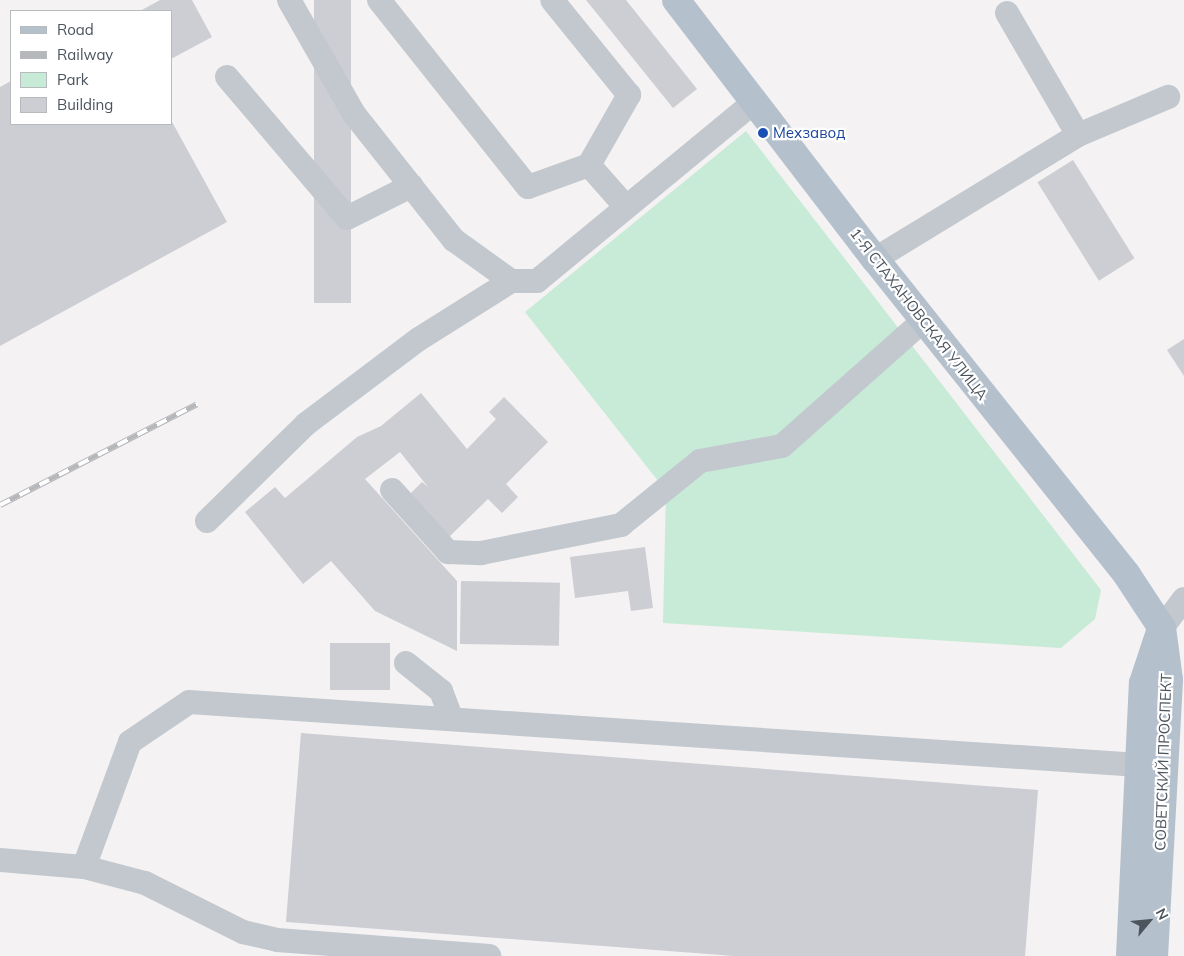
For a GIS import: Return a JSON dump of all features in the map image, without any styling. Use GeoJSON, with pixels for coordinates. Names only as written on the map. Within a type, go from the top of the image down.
{"type":"FeatureCollection","features":[{"type":"Feature","properties":{"kind":"main road","name":"1-Я СТАХАНОВСКАЯ УЛИЦА"},"geometry":{"type":"LineString","coordinates":[[676,0],[875,259],[1127,575],[1162,628]]}},
{"type":"Feature","properties":{"kind":"main road","name":"СОВЕТСКИЙ ПРОСПЕКТ"},"geometry":{"type":"LineString","coordinates":[[1130,956],[1143,683],[1162,628]]}},
{"type":"Feature","properties":{"kind":"main road","name":"СОВЕТСКИЙ ПРОСПЕКТ"},"geometry":{"type":"LineString","coordinates":[[1154,956],[1169,680],[1162,628]]}},
{"type":"Feature","properties":{"kind":"street"},"geometry":{"type":"LineString","coordinates":[[290,0],[354,114],[454,240],[510,281]]}},
{"type":"Feature","properties":{"kind":"street"},"geometry":{"type":"LineString","coordinates":[[379,0],[528,187],[589,165],[629,95],[552,0]]}},
{"type":"Feature","properties":{"kind":"street"},"geometry":{"type":"LineString","coordinates":[[1008,13],[1078,135]]}},
{"type":"Feature","properties":{"kind":"street"},"geometry":{"type":"LineString","coordinates":[[227,77],[346,218],[411,186]]}},
{"type":"Feature","properties":{"kind":"street"},"geometry":{"type":"LineString","coordinates":[[875,259],[1078,135],[1168,97]]}},
{"type":"Feature","properties":{"kind":"street"},"geometry":{"type":"LineString","coordinates":[[207,520],[306,424],[419,338],[510,281],[537,281],[754,102]]}},
{"type":"Feature","properties":{"kind":"street"},"geometry":{"type":"LineString","coordinates":[[589,165],[626,207]]}},
{"type":"Feature","properties":{"kind":"street"},"geometry":{"type":"LineString","coordinates":[[392,490],[448,552],[481,553],[621,525],[700,461],[782,446],[924,320]]}},
{"type":"Feature","properties":{"kind":"street"},"geometry":{"type":"LineString","coordinates":[[1162,628],[1184,599]]}},
{"type":"Feature","properties":{"kind":"street"},"geometry":{"type":"LineString","coordinates":[[406,663],[440,691],[452,719]]}},
{"type":"Feature","properties":{"kind":"street"},"geometry":{"type":"LineString","coordinates":[[84,867],[130,742],[189,702],[1139,765]]}},
{"type":"Feature","properties":{"kind":"street"},"geometry":{"type":"LineString","coordinates":[[0,860],[84,867],[145,883],[243,932],[277,940],[489,956]]}},
{"type":"Feature","properties":{"kind":"green space"},"geometry":{"type":"Polygon","coordinates":[[[746,131],[1101,590],[1095,619],[1061,648],[663,623],[666,491],[525,312],[746,131]]]}},
{"type":"Feature","properties":{"kind":"building"},"geometry":{"type":"Polygon","coordinates":[[[160,0],[192,0],[212,37],[172,58],[172,10],[142,10],[160,0]]]}},
{"type":"Feature","properties":{"kind":"building"},"geometry":{"type":"Polygon","coordinates":[[[314,0],[351,0],[351,303],[314,303],[314,0]]]}},
{"type":"Feature","properties":{"kind":"building"},"geometry":{"type":"Polygon","coordinates":[[[586,0],[626,0],[697,89],[673,108],[586,0]]]}},
{"type":"Feature","properties":{"kind":"building"},"geometry":{"type":"Polygon","coordinates":[[[10,82],[10,125],[172,125],[172,122],[227,222],[0,346],[0,87],[10,82]]]}},
{"type":"Feature","properties":{"kind":"building"},"geometry":{"type":"Polygon","coordinates":[[[1073,160],[1134,258],[1099,281],[1037,182],[1073,160]]]}},
{"type":"Feature","properties":{"kind":"building"},"geometry":{"type":"Polygon","coordinates":[[[1184,339],[1184,376],[1167,350],[1184,339]]]}},
{"type":"Feature","properties":{"kind":"building"},"geometry":{"type":"Polygon","coordinates":[[[421,393],[467,449],[496,419],[489,412],[504,397],[548,442],[506,484],[518,497],[502,513],[488,499],[447,539],[407,497],[422,482],[428,487],[400,452],[365,479],[457,581],[457,651],[375,611],[331,561],[303,584],[245,512],[275,487],[285,498],[357,437],[381,426],[421,393]]]}},
{"type":"Feature","properties":{"kind":"building"},"geometry":{"type":"Polygon","coordinates":[[[645,547],[653,608],[631,611],[628,591],[575,598],[570,557],[645,547]]]}},
{"type":"Feature","properties":{"kind":"building"},"geometry":{"type":"Polygon","coordinates":[[[461,581],[560,583],[559,646],[460,644],[461,581]]]}},
{"type":"Feature","properties":{"kind":"building"},"geometry":{"type":"Polygon","coordinates":[[[330,643],[390,643],[390,690],[330,690],[330,643]]]}},
{"type":"Feature","properties":{"kind":"building"},"geometry":{"type":"Polygon","coordinates":[[[301,733],[1038,790],[1025,956],[734,956],[286,922],[301,733]]]}},
{"type":"Feature","properties":{"kind":"railway"},"geometry":{"type":"LineString","coordinates":[[0,505],[197,404]]}},
{"type":"Feature","properties":{"kind":"place","name":"Мехзавод"},"geometry":{"type":"Point","coordinates":[763,133]}}]}
